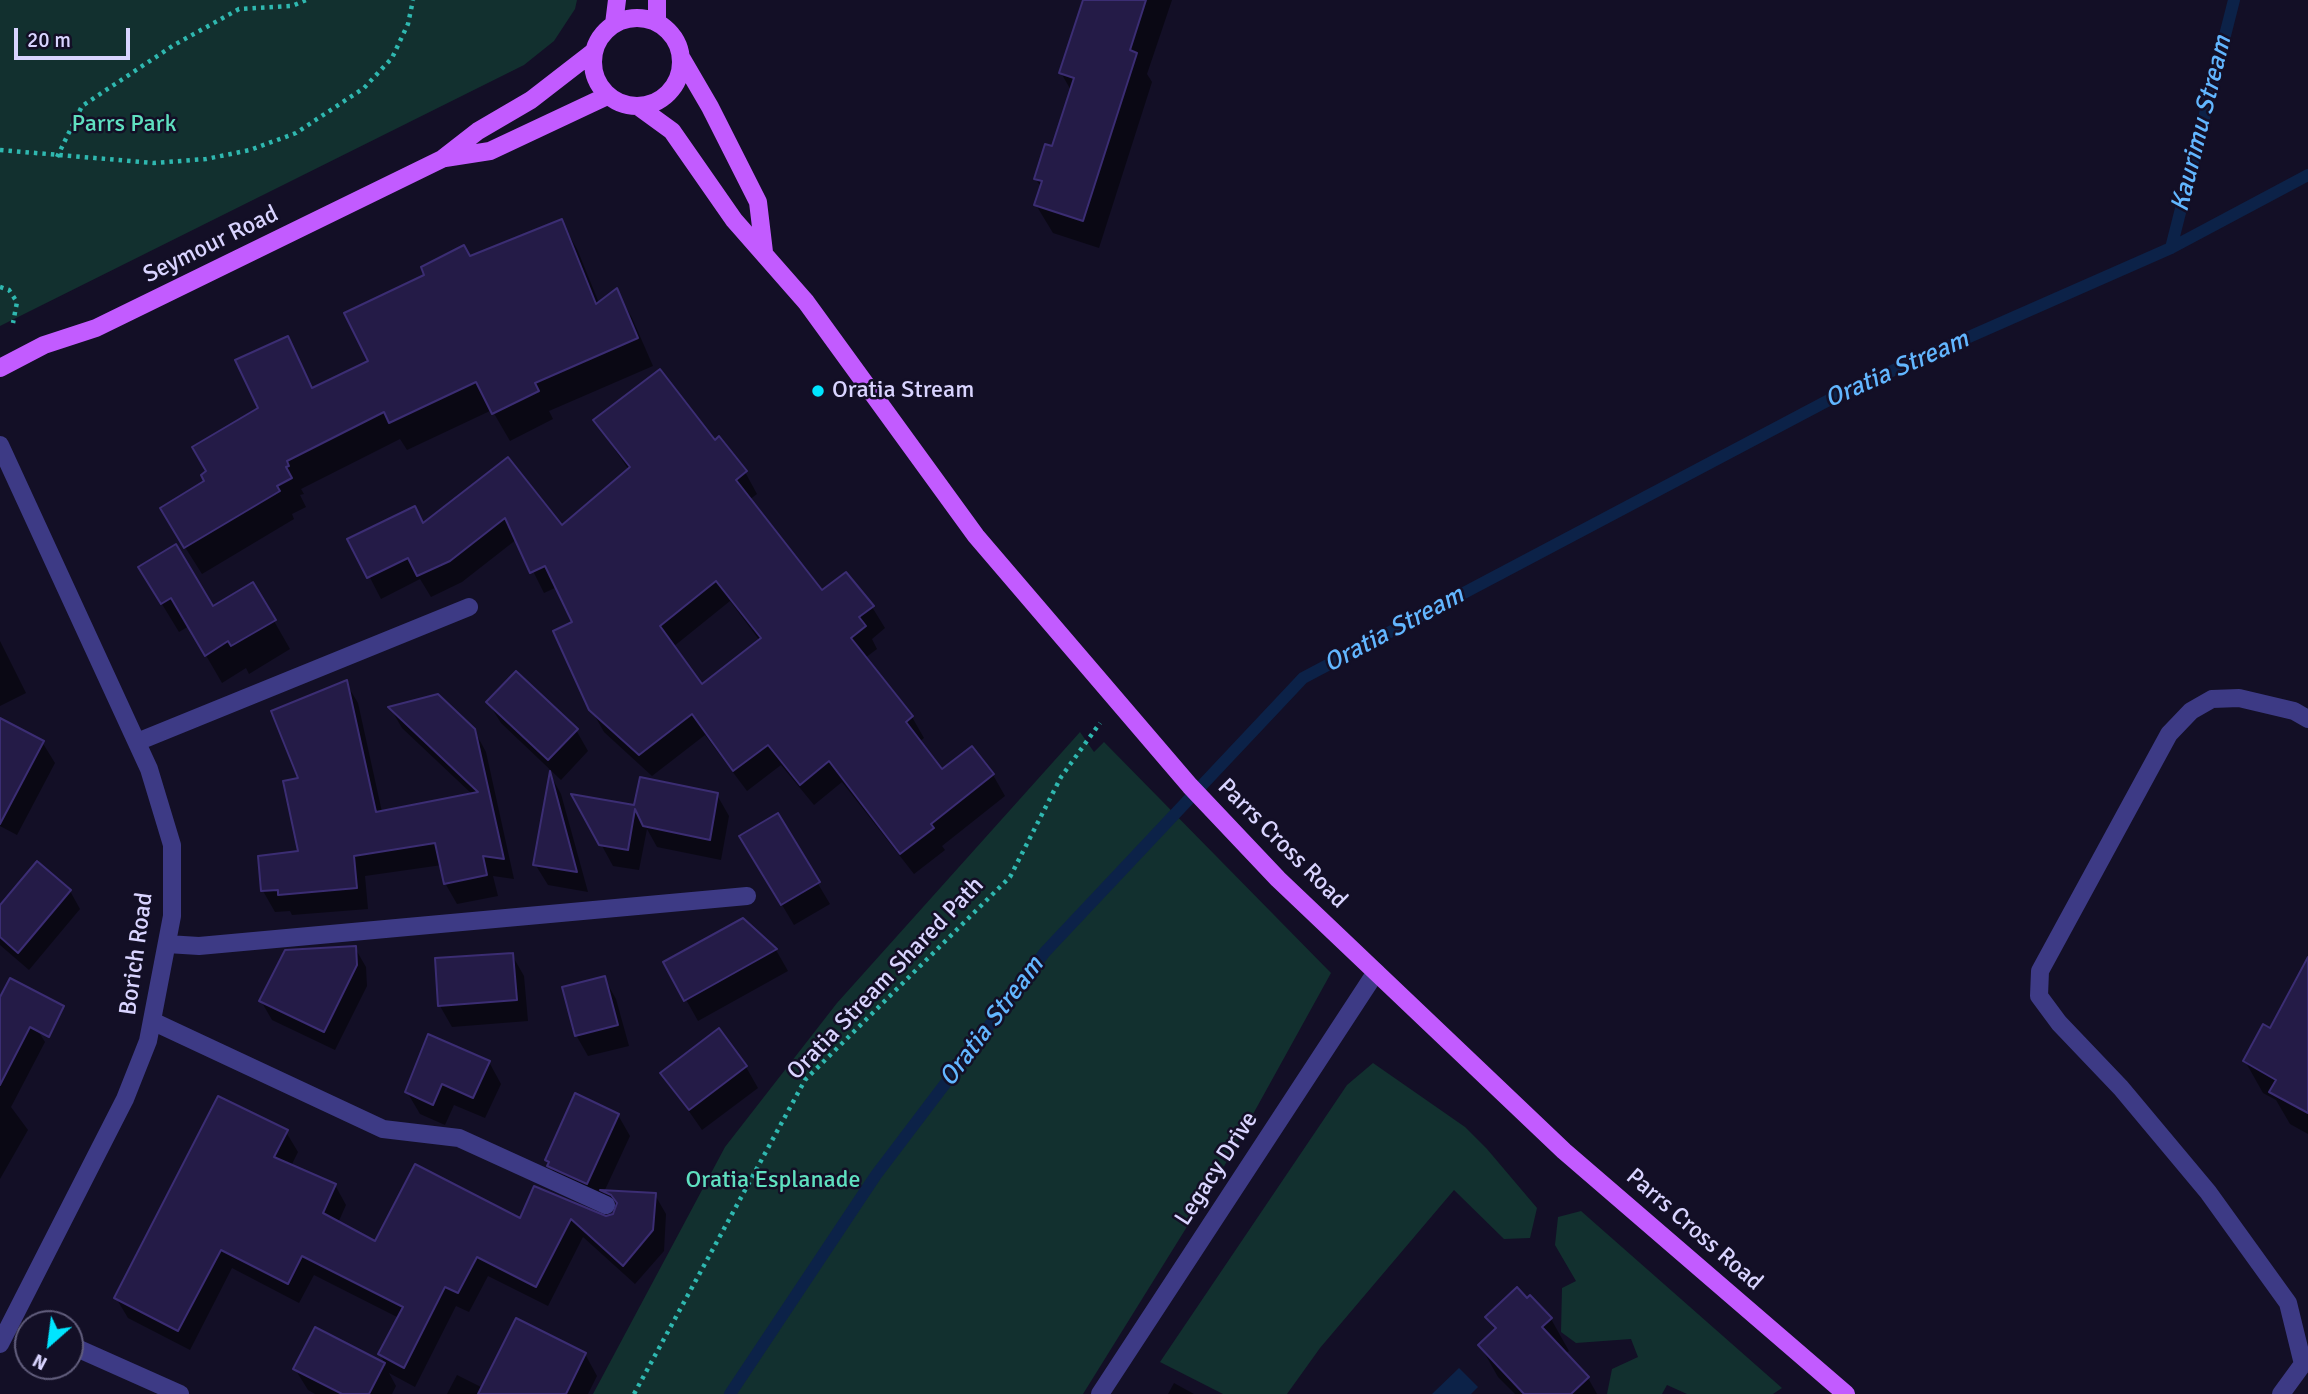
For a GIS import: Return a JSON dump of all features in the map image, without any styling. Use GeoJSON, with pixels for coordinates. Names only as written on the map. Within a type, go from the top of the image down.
{"type":"FeatureCollection","features":[{"type":"Feature","properties":{"kind":"main road"},"geometry":{"type":"LineString","coordinates":[[614,24],[617,0]]}},
{"type":"Feature","properties":{"kind":"main road"},"geometry":{"type":"LineString","coordinates":[[657,0],[657,22]]}},
{"type":"Feature","properties":{"kind":"main road"},"geometry":{"type":"LineString","coordinates":[[682,59],[676,85],[667,96],[639,107],[624,106],[607,96],[594,77],[593,52],[599,38],[614,24],[629,18],[657,22],[670,32],[758,202],[764,253]]}},
{"type":"Feature","properties":{"kind":"main road","name":"Seymour Road"},"geometry":{"type":"LineString","coordinates":[[0,368],[44,345],[96,328],[442,159],[478,131],[531,100],[593,52]]}},
{"type":"Feature","properties":{"kind":"main road","name":"Seymour Road"},"geometry":{"type":"LineString","coordinates":[[442,159],[490,152],[607,96]]}},
{"type":"Feature","properties":{"kind":"main road","name":"Parrs Cross Road"},"geometry":{"type":"LineString","coordinates":[[639,107],[672,131],[734,219],[806,302],[975,537],[1117,701],[1278,879],[1564,1151],[1846,1394]]}},
{"type":"Feature","properties":{"kind":"street","name":"Borich Road"},"geometry":{"type":"LineString","coordinates":[[0,445],[149,769],[172,845],[172,916],[148,1041],[125,1099],[27,1310]]}},
{"type":"Feature","properties":{"kind":"street"},"geometry":{"type":"LineString","coordinates":[[137,742],[469,607]]}},
{"type":"Feature","properties":{"kind":"street"},"geometry":{"type":"LineString","coordinates":[[2281,1394],[2306,1360],[2288,1303],[2208,1192],[2121,1088],[2059,1023],[2039,996],[2040,971],[2169,734],[2191,711],[2212,699],[2239,698],[2294,711],[2308,719]]}},
{"type":"Feature","properties":{"kind":"street"},"geometry":{"type":"LineString","coordinates":[[167,944],[199,946],[747,896]]}},
{"type":"Feature","properties":{"kind":"street","name":"Legacy Drive"},"geometry":{"type":"LineString","coordinates":[[1100,1394],[1376,972]]}},
{"type":"Feature","properties":{"kind":"street"},"geometry":{"type":"LineString","coordinates":[[152,1021],[383,1129],[459,1138],[606,1205]]}},
{"type":"Feature","properties":{"kind":"street","name":"Borich Road"},"geometry":{"type":"LineString","coordinates":[[0,1344],[14,1330]]}},
{"type":"Feature","properties":{"kind":"street"},"geometry":{"type":"LineString","coordinates":[[84,1351],[180,1394]]}},
{"type":"Feature","properties":{"kind":"path"},"geometry":{"type":"LineString","coordinates":[[57,157],[82,106],[174,45],[239,9],[292,6],[306,0]]}},
{"type":"Feature","properties":{"kind":"path"},"geometry":{"type":"LineString","coordinates":[[0,150],[57,157],[154,163],[206,159],[250,150],[296,133],[364,88],[391,58],[408,24],[412,0]]}},
{"type":"Feature","properties":{"kind":"path"},"geometry":{"type":"LineString","coordinates":[[0,287],[9,290],[18,302],[13,323]]}},
{"type":"Feature","properties":{"kind":"path","name":"Oratia Stream Shared Path"},"geometry":{"type":"LineString","coordinates":[[634,1394],[805,1080],[1010,877],[1060,777],[1088,740]]}},
{"type":"Feature","properties":{"kind":"green space","name":"Parrs Park"},"geometry":{"type":"Polygon","coordinates":[[[0,0],[577,0],[575,9],[554,41],[524,65],[0,326],[0,0]]]}},
{"type":"Feature","properties":{"kind":"green space","name":"Oratia Esplanade"},"geometry":{"type":"Polygon","coordinates":[[[1080,732],[1094,752],[1104,742],[1331,973],[1221,1172],[1083,1394],[593,1394],[725,1147],[837,1003],[1080,732]]]}},
{"type":"Feature","properties":{"kind":"green space"},"geometry":{"type":"Polygon","coordinates":[[[1373,1063],[1465,1127],[1487,1149],[1537,1208],[1530,1238],[1504,1239],[1454,1190],[1320,1348],[1287,1394],[1223,1394],[1160,1362],[1347,1085],[1373,1063]]]}},
{"type":"Feature","properties":{"kind":"green space"},"geometry":{"type":"Polygon","coordinates":[[[1581,1211],[1782,1388],[1773,1394],[1687,1394],[1667,1385],[1662,1394],[1607,1394],[1612,1369],[1638,1357],[1631,1339],[1576,1343],[1561,1332],[1562,1288],[1576,1281],[1555,1245],[1558,1217],[1581,1211]]]}},
{"type":"Feature","properties":{"kind":"water"},"geometry":{"type":"Polygon","coordinates":[[[1459,1368],[1478,1387],[1471,1394],[1432,1394],[1459,1368]]]}},
{"type":"Feature","properties":{"kind":"building"},"geometry":{"type":"Polygon","coordinates":[[[1083,0],[1146,0],[1130,50],[1137,53],[1083,221],[1034,205],[1042,181],[1034,179],[1045,144],[1052,146],[1074,78],[1059,73],[1083,0]]]}},
{"type":"Feature","properties":{"kind":"building"},"geometry":{"type":"Polygon","coordinates":[[[562,219],[596,304],[617,288],[638,338],[535,383],[539,391],[492,414],[476,382],[389,423],[384,412],[287,461],[289,466],[286,467],[292,478],[277,486],[280,491],[184,548],[160,508],[204,481],[201,475],[206,471],[192,447],[258,408],[235,360],[288,336],[312,388],[368,361],[344,313],[424,275],[421,267],[464,245],[470,256],[562,219]]]}},
{"type":"Feature","properties":{"kind":"building"},"geometry":{"type":"Polygon","coordinates":[[[660,369],[715,440],[719,436],[747,471],[736,480],[822,590],[846,572],[874,606],[859,617],[866,626],[851,638],[913,716],[906,722],[942,769],[972,746],[994,774],[931,824],[934,828],[900,854],[829,761],[800,785],[768,745],[733,771],[692,714],[639,755],[589,710],[553,631],[572,622],[545,566],[530,573],[505,518],[450,561],[417,576],[408,558],[367,578],[347,539],[415,506],[423,523],[508,457],[562,525],[630,467],[593,420],[660,369]],[[716,581],[660,626],[702,684],[761,638],[716,581]]]}},
{"type":"Feature","properties":{"kind":"building"},"geometry":{"type":"Polygon","coordinates":[[[176,544],[213,606],[253,582],[276,620],[231,646],[228,641],[205,656],[171,598],[161,604],[138,567],[176,544]]]}},
{"type":"Feature","properties":{"kind":"building"},"geometry":{"type":"Polygon","coordinates":[[[516,671],[578,729],[548,760],[486,702],[516,671]]]}},
{"type":"Feature","properties":{"kind":"building"},"geometry":{"type":"Polygon","coordinates":[[[347,680],[376,812],[478,792],[388,707],[438,694],[475,729],[504,859],[483,856],[487,875],[444,884],[435,843],[354,856],[357,888],[278,895],[278,890],[261,891],[258,856],[298,851],[283,781],[298,778],[271,711],[347,680]]]}},
{"type":"Feature","properties":{"kind":"building"},"geometry":{"type":"Polygon","coordinates":[[[0,718],[44,741],[0,824],[0,718]]]}},
{"type":"Feature","properties":{"kind":"building"},"geometry":{"type":"Polygon","coordinates":[[[550,771],[577,872],[533,865],[550,771]]]}},
{"type":"Feature","properties":{"kind":"building"},"geometry":{"type":"Polygon","coordinates":[[[640,777],[718,793],[710,840],[643,826],[635,809],[628,850],[599,845],[571,794],[634,805],[640,777]]]}},
{"type":"Feature","properties":{"kind":"building"},"geometry":{"type":"Polygon","coordinates":[[[778,813],[820,882],[781,905],[739,836],[778,813]]]}},
{"type":"Feature","properties":{"kind":"building"},"geometry":{"type":"Polygon","coordinates":[[[37,861],[71,890],[18,953],[0,937],[0,905],[37,861]]]}},
{"type":"Feature","properties":{"kind":"building"},"geometry":{"type":"Polygon","coordinates":[[[743,918],[777,949],[684,1001],[663,962],[743,918]]]}},
{"type":"Feature","properties":{"kind":"building"},"geometry":{"type":"Polygon","coordinates":[[[356,946],[357,965],[324,1032],[259,1001],[285,950],[356,946]]]}},
{"type":"Feature","properties":{"kind":"building"},"geometry":{"type":"Polygon","coordinates":[[[513,953],[517,1000],[438,1006],[435,958],[513,953]]]}},
{"type":"Feature","properties":{"kind":"building"},"geometry":{"type":"Polygon","coordinates":[[[2308,957],[2308,1113],[2269,1092],[2276,1080],[2243,1061],[2263,1024],[2270,1028],[2308,957]]]}},
{"type":"Feature","properties":{"kind":"building"},"geometry":{"type":"Polygon","coordinates":[[[605,976],[618,1025],[575,1036],[562,987],[605,976]]]}},
{"type":"Feature","properties":{"kind":"building"},"geometry":{"type":"Polygon","coordinates":[[[10,978],[64,1006],[49,1037],[30,1027],[0,1085],[0,997],[10,978]]]}},
{"type":"Feature","properties":{"kind":"building"},"geometry":{"type":"Polygon","coordinates":[[[719,1028],[747,1066],[689,1110],[660,1073],[719,1028]]]}},
{"type":"Feature","properties":{"kind":"building"},"geometry":{"type":"Polygon","coordinates":[[[428,1034],[490,1061],[473,1098],[442,1084],[433,1105],[405,1092],[428,1034]]]}},
{"type":"Feature","properties":{"kind":"building"},"geometry":{"type":"Polygon","coordinates":[[[575,1093],[619,1114],[587,1184],[547,1166],[549,1162],[545,1160],[575,1093]]]}},
{"type":"Feature","properties":{"kind":"building"},"geometry":{"type":"Polygon","coordinates":[[[218,1096],[288,1130],[274,1157],[336,1184],[323,1213],[375,1241],[415,1164],[520,1218],[534,1186],[606,1216],[613,1214],[617,1203],[611,1195],[600,1190],[656,1193],[653,1230],[623,1266],[571,1219],[536,1287],[477,1257],[458,1293],[445,1287],[404,1368],[378,1354],[403,1307],[302,1256],[288,1284],[221,1250],[178,1331],[114,1298],[218,1096]]]}},
{"type":"Feature","properties":{"kind":"building"},"geometry":{"type":"Polygon","coordinates":[[[1517,1287],[1527,1298],[1530,1295],[1552,1318],[1542,1327],[1589,1377],[1571,1394],[1524,1394],[1478,1345],[1496,1328],[1485,1317],[1517,1287]]]}},
{"type":"Feature","properties":{"kind":"building"},"geometry":{"type":"Polygon","coordinates":[[[516,1318],[586,1353],[566,1394],[478,1394],[516,1318]]]}},
{"type":"Feature","properties":{"kind":"building"},"geometry":{"type":"Polygon","coordinates":[[[315,1327],[385,1363],[369,1394],[342,1394],[293,1369],[315,1327]]]}},
{"type":"Feature","properties":{"kind":"waterway","name":"Kaurimu Stream"},"geometry":{"type":"LineString","coordinates":[[2171,248],[2234,0]]}},
{"type":"Feature","properties":{"kind":"waterway","name":"Oratia Stream"},"geometry":{"type":"LineString","coordinates":[[730,1394],[876,1175],[1045,952],[1303,678],[1844,392],[2171,248],[2308,175]]}},
{"type":"Feature","properties":{"kind":"place","name":"Oratia Stream"},"geometry":{"type":"Point","coordinates":[818,391]}}]}
